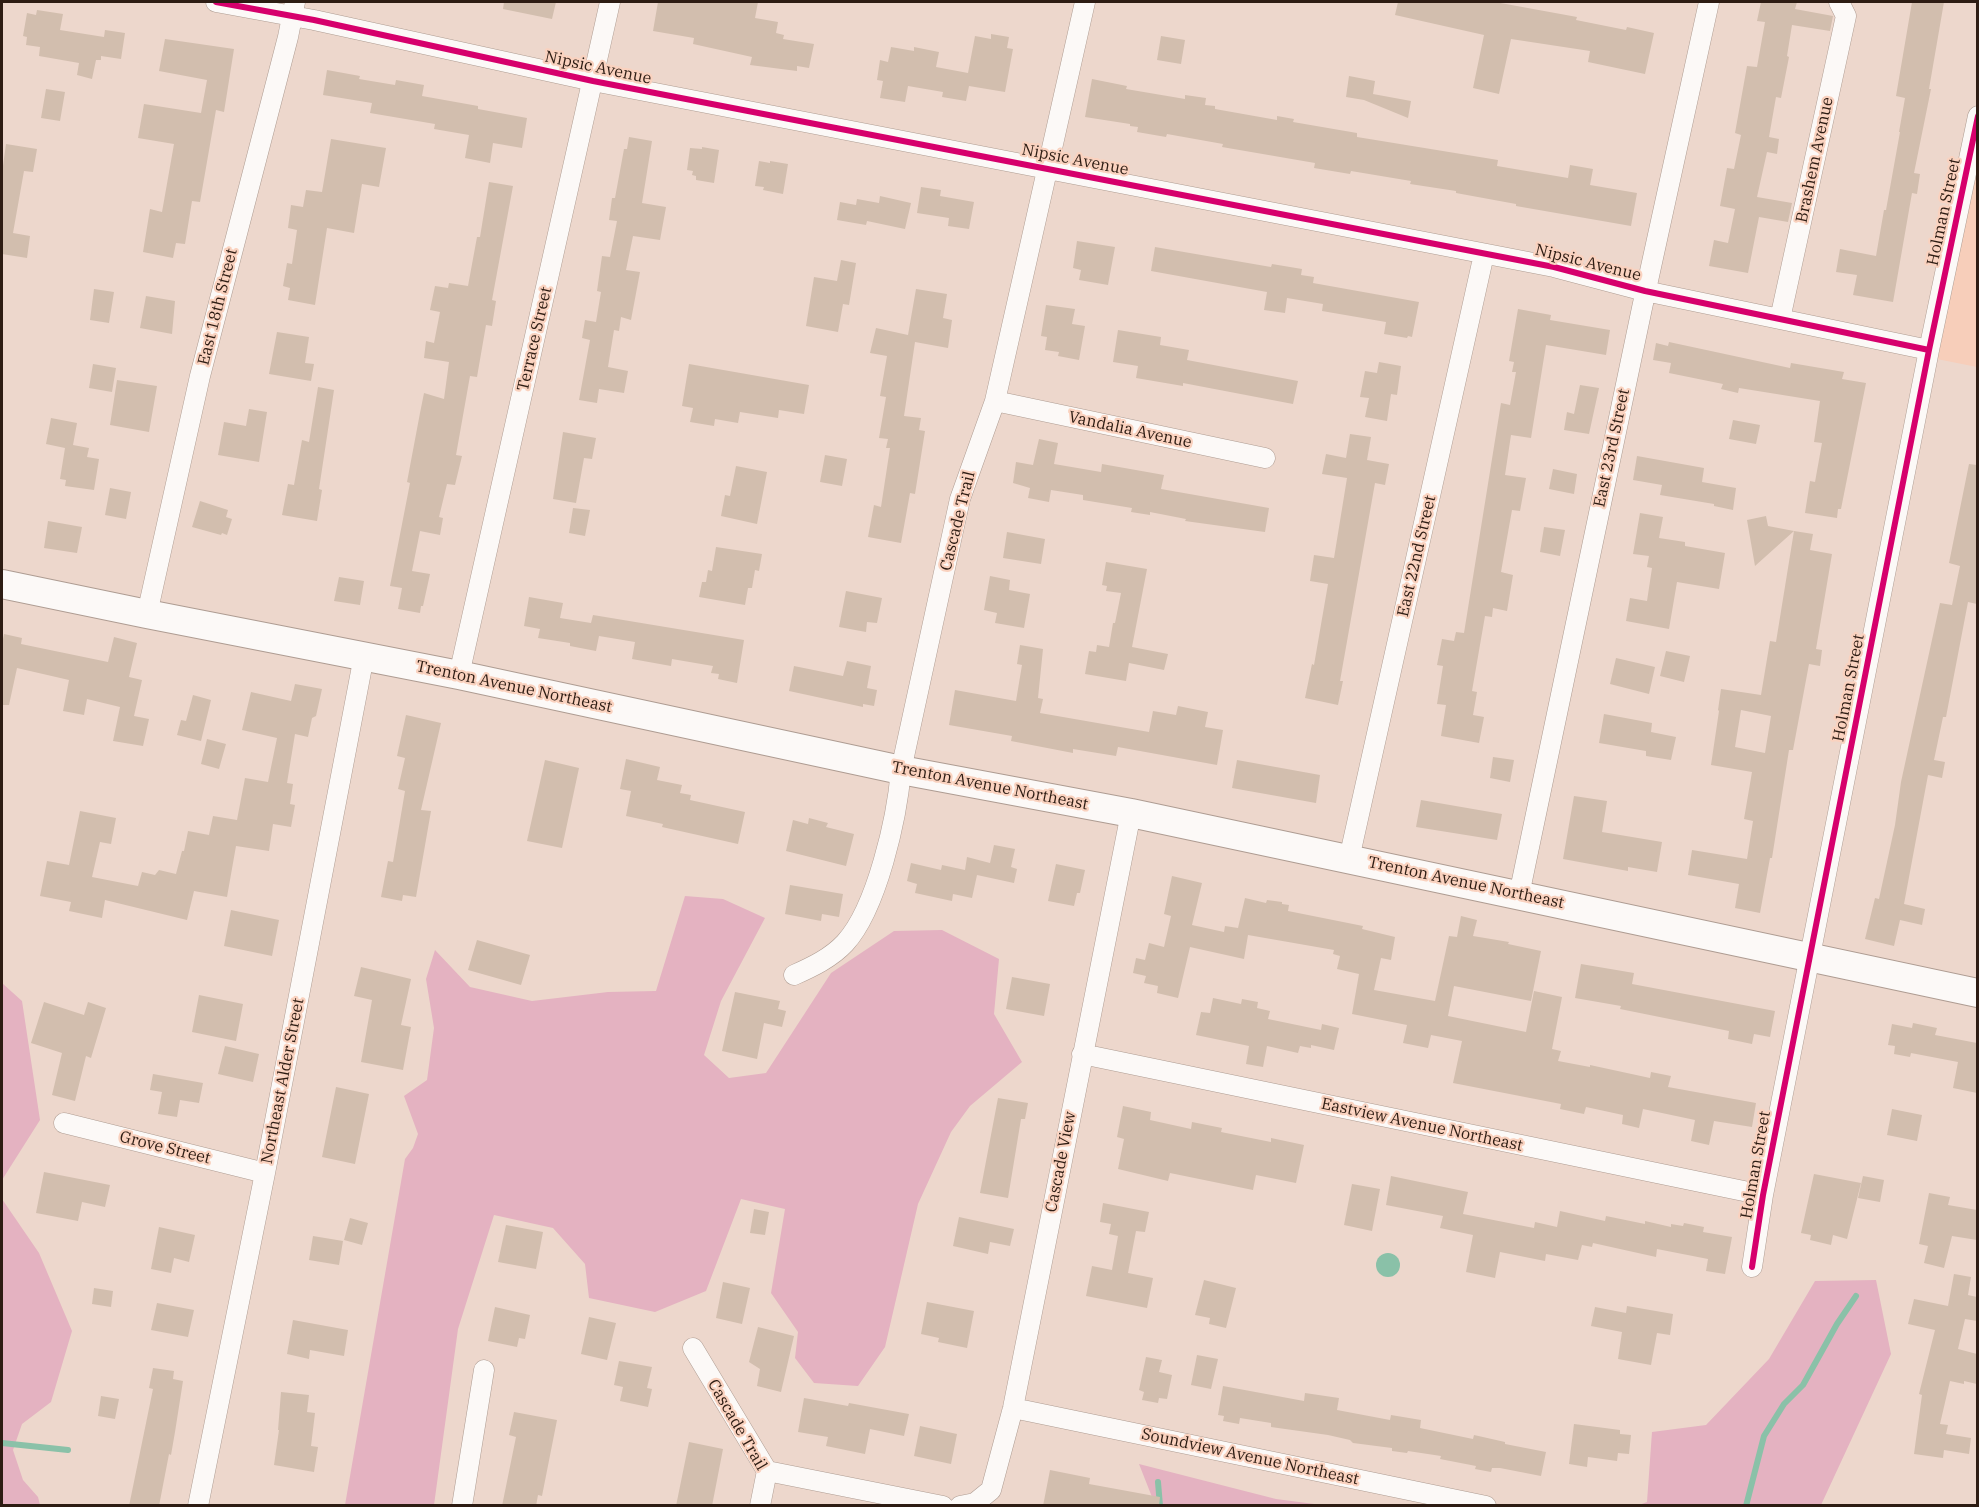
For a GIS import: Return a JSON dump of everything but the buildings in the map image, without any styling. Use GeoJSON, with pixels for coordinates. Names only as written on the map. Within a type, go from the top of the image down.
{"type":"FeatureCollection","features":[{"type":"Feature","properties":{"kind":"main road","name":"Trenton Avenue Northeast"},"geometry":{"type":"LineString","coordinates":[[2,584],[459,675],[901,770],[1131,813],[1977,993]]}},
{"type":"Feature","properties":{"kind":"street","name":"Nipsic Avenue"},"geometry":{"type":"LineString","coordinates":[[216,2],[294,8],[593,81],[1554,267],[1645,291],[1929,350]]}},
{"type":"Feature","properties":{"kind":"street","name":"Terrace Street"},"geometry":{"type":"LineString","coordinates":[[459,675],[610,2]]}},
{"type":"Feature","properties":{"kind":"street","name":"Cascade Trail"},"geometry":{"type":"LineString","coordinates":[[794,975],[812,967],[844,945],[864,915],[876,884],[899,790],[901,770],[960,499],[995,402],[1084,2]]}},
{"type":"Feature","properties":{"kind":"street","name":"East 23rd Street"},"geometry":{"type":"LineString","coordinates":[[1519,895],[1645,291],[1709,2]]}},
{"type":"Feature","properties":{"kind":"street","name":"Brashem Avenue"},"geometry":{"type":"LineString","coordinates":[[1780,320],[1846,16],[1839,2]]}},
{"type":"Feature","properties":{"kind":"street","name":"East 18th Street"},"geometry":{"type":"LineString","coordinates":[[147,614],[200,376],[294,8]]}},
{"type":"Feature","properties":{"kind":"street","name":"Holman Street"},"geometry":{"type":"LineString","coordinates":[[1752,1267],[1762,1195],[1977,116]]}},
{"type":"Feature","properties":{"kind":"street","name":"East 22nd Street"},"geometry":{"type":"LineString","coordinates":[[1349,859],[1484,254]]}},
{"type":"Feature","properties":{"kind":"street","name":"Vandalia Avenue"},"geometry":{"type":"LineString","coordinates":[[995,402],[1265,458]]}},
{"type":"Feature","properties":{"kind":"street","name":"Northeast Alder Street"},"geometry":{"type":"LineString","coordinates":[[198,1506],[265,1173],[364,656]]}},
{"type":"Feature","properties":{"kind":"street","name":"Cascade View"},"geometry":{"type":"LineString","coordinates":[[968,1504],[991,1490],[1013,1408],[1131,813]]}},
{"type":"Feature","properties":{"kind":"street","name":"Eastview Avenue Northeast"},"geometry":{"type":"LineString","coordinates":[[1082,1054],[1762,1195]]}},
{"type":"Feature","properties":{"kind":"street","name":"Grove Street"},"geometry":{"type":"LineString","coordinates":[[64,1123],[265,1173]]}},
{"type":"Feature","properties":{"kind":"street","name":"Cascade Trail"},"geometry":{"type":"LineString","coordinates":[[693,1348],[767,1471],[760,1506]]}},
{"type":"Feature","properties":{"kind":"street"},"geometry":{"type":"LineString","coordinates":[[462,1506],[484,1370]]}},
{"type":"Feature","properties":{"kind":"street","name":"Soundview Avenue Northeast"},"geometry":{"type":"LineString","coordinates":[[1013,1408],[1486,1506]]}},
{"type":"Feature","properties":{"kind":"street"},"geometry":{"type":"LineString","coordinates":[[767,1471],[943,1506]]}},
{"type":"Feature","properties":{"kind":"shaded area"},"geometry":{"type":"Polygon","coordinates":[[[1977,116],[1977,367],[1927,357],[1977,116]]]}},
{"type":"Feature","properties":{"kind":"shaded area"},"geometry":{"type":"Polygon","coordinates":[[[685,896],[723,899],[765,918],[721,1001],[704,1055],[729,1078],[766,1073],[831,973],[894,931],[942,930],[999,959],[994,1014],[1022,1062],[970,1106],[951,1132],[918,1204],[885,1347],[858,1386],[814,1383],[795,1358],[798,1332],[771,1293],[785,1209],[741,1199],[706,1291],[655,1312],[589,1298],[585,1264],[553,1228],[494,1215],[458,1329],[434,1505],[345,1505],[405,1159],[413,1148],[418,1134],[404,1096],[427,1080],[434,1028],[426,979],[435,950],[470,987],[532,1001],[608,992],[656,991],[685,896]]]}},
{"type":"Feature","properties":{"kind":"shaded area"},"geometry":{"type":"Polygon","coordinates":[[[2,983],[22,1001],[40,1120],[2,1180],[2,983]]]}},
{"type":"Feature","properties":{"kind":"shaded area"},"geometry":{"type":"Polygon","coordinates":[[[2,1199],[39,1253],[72,1331],[51,1402],[22,1424],[13,1450],[23,1480],[38,1497],[40,1505],[2,1505],[2,1199]]]}},
{"type":"Feature","properties":{"kind":"shaded area"},"geometry":{"type":"Polygon","coordinates":[[[1388,1253],[1396,1257],[1400,1265],[1396,1273],[1388,1277],[1380,1273],[1376,1265],[1380,1257],[1388,1253]]]}},
{"type":"Feature","properties":{"kind":"shaded area"},"geometry":{"type":"Polygon","coordinates":[[[1876,1280],[1891,1354],[1821,1505],[1639,1505],[1647,1502],[1652,1432],[1706,1425],[1769,1359],[1815,1281],[1876,1280]]]}},
{"type":"Feature","properties":{"kind":"shaded area"},"geometry":{"type":"Polygon","coordinates":[[[1139,1464],[1276,1499],[1322,1505],[1149,1505],[1152,1497],[1139,1464]]]}},
{"type":"Feature","properties":{"kind":"waterway"},"geometry":{"type":"LineString","coordinates":[[1746,1506],[1764,1436],[1784,1404],[1803,1385],[1837,1324],[1856,1296]]}},
{"type":"Feature","properties":{"kind":"waterway"},"geometry":{"type":"LineString","coordinates":[[2,1443],[68,1450]]}},
{"type":"Feature","properties":{"kind":"waterway"},"geometry":{"type":"LineString","coordinates":[[1158,1482],[1160,1506]]}},
{"type":"Feature","properties":{"kind":"cycle path"},"geometry":{"type":"LineString","coordinates":[[216,2],[314,20],[593,81],[1554,267],[1645,291],[1929,350]]}},
{"type":"Feature","properties":{"kind":"cycle path"},"geometry":{"type":"LineString","coordinates":[[1752,1267],[1763,1195],[1929,350],[1978,116]]}}]}
